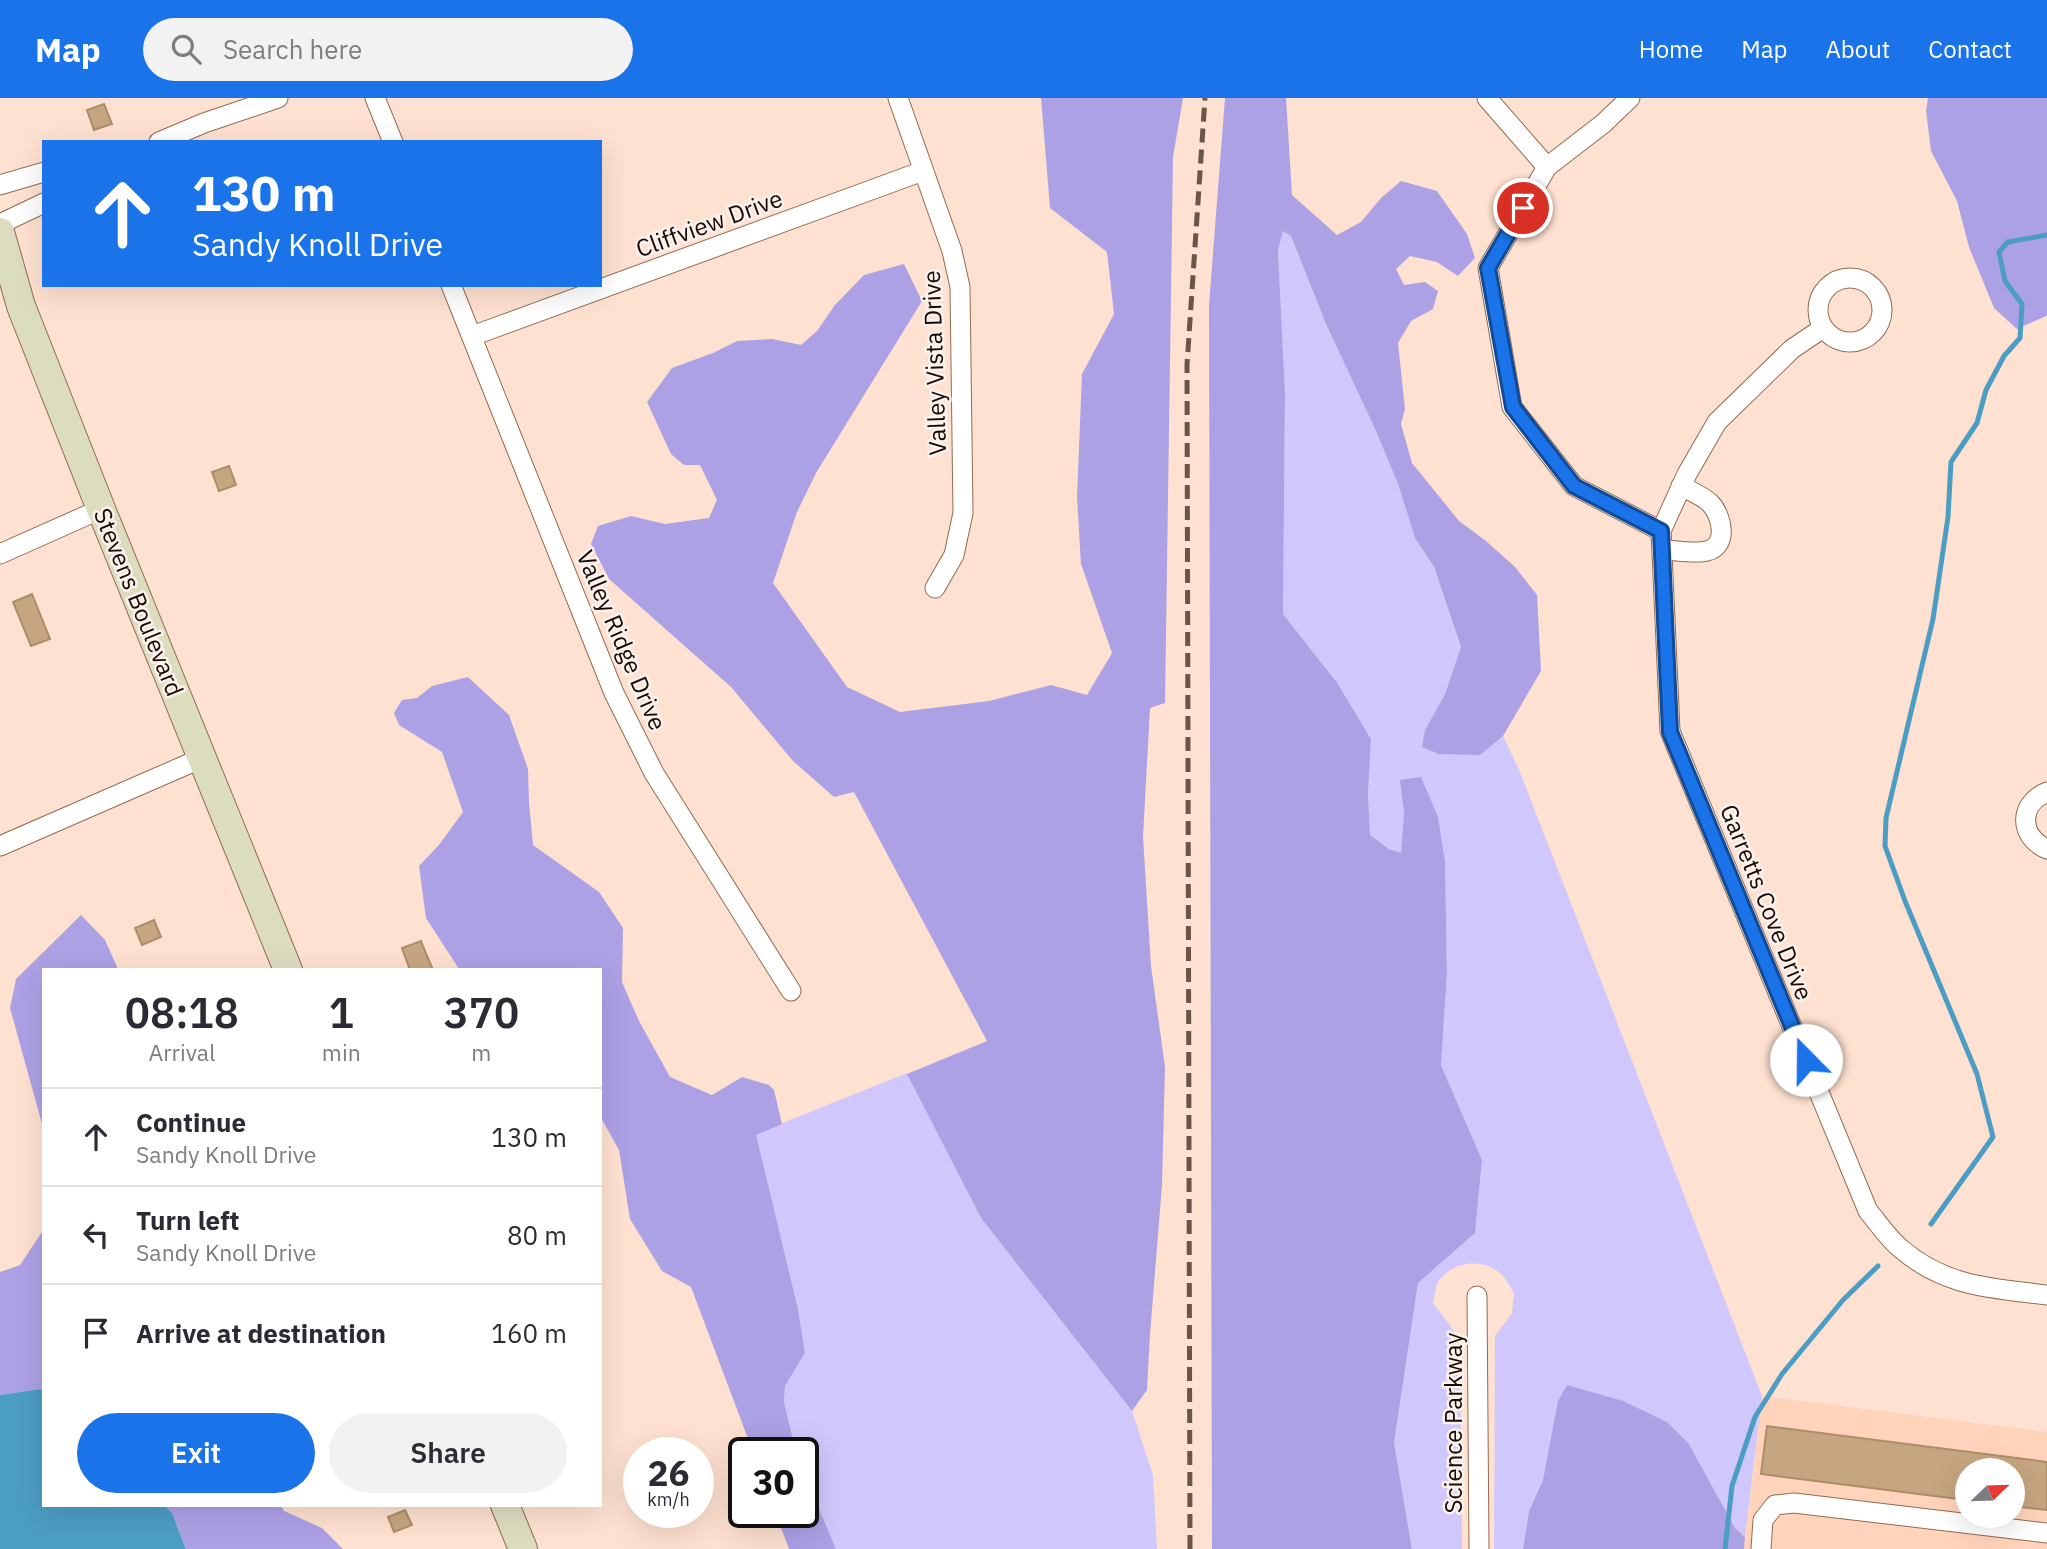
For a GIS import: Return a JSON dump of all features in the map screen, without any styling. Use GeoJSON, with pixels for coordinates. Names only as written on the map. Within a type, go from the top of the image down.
{"type":"FeatureCollection","features":[{"type":"Feature","properties":{"kind":"street"},"geometry":{"type":"LineString","coordinates":[[164,140],[278,98]]}},
{"type":"Feature","properties":{"kind":"street"},"geometry":{"type":"LineString","coordinates":[[375,98],[392,140]]}},
{"type":"Feature","properties":{"kind":"street","name":"Valley Vista Drive"},"geometry":{"type":"LineString","coordinates":[[898,98],[952,251],[960,287],[963,513],[954,555],[935,588]]}},
{"type":"Feature","properties":{"kind":"street"},"geometry":{"type":"LineString","coordinates":[[1487,98],[1547,167]]}},
{"type":"Feature","properties":{"kind":"street"},"geometry":{"type":"LineString","coordinates":[[1630,98],[1604,123],[1547,167],[1488,268],[1513,407],[1574,486],[1661,540],[1709,551],[1717,544],[1721,535],[1721,524],[1711,504],[1681,486]]}},
{"type":"Feature","properties":{"kind":"street","name":"Cliffview Drive"},"geometry":{"type":"LineString","coordinates":[[472,336],[923,171]]}},
{"type":"Feature","properties":{"kind":"street"},"geometry":{"type":"LineString","coordinates":[[0,185],[42,173]]}},
{"type":"Feature","properties":{"kind":"street"},"geometry":{"type":"LineString","coordinates":[[0,224],[42,204]]}},
{"type":"Feature","properties":{"kind":"street","name":"Stevens Boulevard"},"geometry":{"type":"LineString","coordinates":[[0,232],[21,306],[287,968]]}},
{"type":"Feature","properties":{"kind":"street","name":"Valley Ridge Drive"},"geometry":{"type":"LineString","coordinates":[[452,287],[614,692],[654,773],[791,991]]}},
{"type":"Feature","properties":{"kind":"street"},"geometry":{"type":"LineString","coordinates":[[1661,540],[1681,486],[1717,422],[1792,349],[1823,328]]}},
{"type":"Feature","properties":{"kind":"street"},"geometry":{"type":"LineString","coordinates":[[0,554],[101,509]]}},
{"type":"Feature","properties":{"kind":"street","name":"Garretts Cove Drive"},"geometry":{"type":"LineString","coordinates":[[1661,540],[1670,732],[1868,1211],[1898,1247],[1926,1268],[1968,1285],[2047,1295]]}},
{"type":"Feature","properties":{"kind":"street"},"geometry":{"type":"LineString","coordinates":[[0,846],[202,758]]}},
{"type":"Feature","properties":{"kind":"street"},"geometry":{"type":"LineString","coordinates":[[2047,792],[2035,798],[2026,815],[2029,835],[2036,844],[2047,849]]}},
{"type":"Feature","properties":{"kind":"street","name":"Science Parkway"},"geometry":{"type":"LineString","coordinates":[[1477,1296],[1479,1549]]}},
{"type":"Feature","properties":{"kind":"street"},"geometry":{"type":"LineString","coordinates":[[1761,1549],[1763,1520],[1775,1505],[1794,1503],[2047,1533]]}},
{"type":"Feature","properties":{"kind":"street"},"geometry":{"type":"LineString","coordinates":[[506,1507],[523,1549]]}},
{"type":"Feature","properties":{"kind":"shaded area"},"geometry":{"type":"Polygon","coordinates":[[[1041,98],[1183,98],[1173,157],[1165,703],[1150,708],[1143,837],[1151,966],[1165,1067],[1162,1185],[1147,1390],[1132,1411],[981,1218],[907,1074],[987,1041],[854,792],[834,797],[793,761],[731,687],[609,579],[591,544],[598,526],[631,516],[665,524],[709,518],[717,500],[700,465],[684,465],[671,454],[647,402],[672,368],[737,341],[772,339],[801,345],[817,331],[835,305],[864,275],[904,264],[922,301],[816,473],[797,512],[773,583],[847,687],[900,712],[989,701],[1051,685],[1087,695],[1112,653],[1081,564],[1077,497],[1082,374],[1114,314],[1107,252],[1050,208],[1041,98]]]}},
{"type":"Feature","properties":{"kind":"shaded area"},"geometry":{"type":"Polygon","coordinates":[[[1225,98],[1286,98],[1292,195],[1337,235],[1361,222],[1381,198],[1401,181],[1437,191],[1467,234],[1475,258],[1458,276],[1437,262],[1410,256],[1396,269],[1404,285],[1425,282],[1438,291],[1433,309],[1411,321],[1398,343],[1405,409],[1401,424],[1412,463],[1459,521],[1515,567],[1537,595],[1541,671],[1503,736],[1480,755],[1438,754],[1422,747],[1425,730],[1445,694],[1461,647],[1434,567],[1415,538],[1398,484],[1376,431],[1326,324],[1291,236],[1283,231],[1278,250],[1285,393],[1283,614],[1338,684],[1371,739],[1368,793],[1370,835],[1389,849],[1401,853],[1404,813],[1400,780],[1421,777],[1438,817],[1445,862],[1447,972],[1441,1065],[1482,1160],[1475,1233],[1418,1283],[1394,1443],[1412,1549],[1212,1549],[1209,305],[1225,98]]]}},
{"type":"Feature","properties":{"kind":"shaded area"},"geometry":{"type":"Polygon","coordinates":[[[1928,98],[2047,98],[2047,315],[2044,317],[2017,329],[1994,308],[1969,247],[1957,201],[1931,151],[1926,111],[1928,98]]]}},
{"type":"Feature","properties":{"kind":"shaded area"},"geometry":{"type":"Polygon","coordinates":[[[1283,230],[1291,236],[1326,324],[1376,431],[1398,484],[1415,538],[1434,567],[1461,648],[1445,694],[1425,730],[1462,753],[1480,755],[1503,736],[1520,772],[1762,1396],[1745,1537],[1735,1528],[1689,1444],[1543,1480],[1529,1511],[1523,1549],[1494,1549],[1495,1336],[1512,1313],[1514,1293],[1495,1269],[1468,1264],[1444,1275],[1437,1284],[1433,1303],[1460,1339],[1462,1549],[1412,1549],[1394,1443],[1418,1283],[1475,1233],[1482,1160],[1441,1065],[1447,972],[1445,862],[1401,780],[1404,813],[1401,853],[1389,849],[1370,835],[1368,793],[1371,739],[1338,684],[1283,614],[1285,393],[1278,250],[1283,230]]]}},
{"type":"Feature","properties":{"kind":"shaded area"},"geometry":{"type":"Polygon","coordinates":[[[468,677],[509,715],[528,769],[533,845],[599,892],[623,928],[622,982],[639,1021],[670,1077],[712,1095],[742,1077],[769,1085],[774,1090],[782,1124],[756,1135],[798,1309],[805,1353],[785,1386],[784,1402],[792,1437],[747,1437],[691,1287],[662,1271],[630,1219],[619,1150],[602,1120],[602,968],[458,968],[426,918],[419,866],[439,845],[463,812],[442,752],[399,725],[394,713],[402,700],[417,698],[432,686],[468,677]]]}},
{"type":"Feature","properties":{"kind":"shaded area"},"geometry":{"type":"Polygon","coordinates":[[[81,915],[105,940],[118,968],[42,968],[42,1124],[10,1008],[16,979],[81,915]]]}},
{"type":"Feature","properties":{"kind":"shaded area"},"geometry":{"type":"Polygon","coordinates":[[[907,1073],[981,1218],[1132,1411],[1153,1475],[1157,1549],[836,1549],[819,1508],[819,1437],[792,1437],[784,1402],[785,1386],[805,1353],[798,1309],[755,1134],[907,1073]]]}},
{"type":"Feature","properties":{"kind":"shaded area"},"geometry":{"type":"Polygon","coordinates":[[[42,1232],[42,1390],[0,1395],[0,1272],[20,1265],[42,1232]]]}},
{"type":"Feature","properties":{"kind":"shaded area"},"geometry":{"type":"Polygon","coordinates":[[[1567,1385],[1623,1401],[1667,1422],[1689,1444],[1735,1528],[1745,1537],[1744,1549],[1523,1549],[1529,1511],[1543,1480],[1558,1401],[1567,1385]]]}},
{"type":"Feature","properties":{"kind":"shaded area"},"geometry":{"type":"Polygon","coordinates":[[[1762,1396],[2047,1432],[2047,1549],[1744,1549],[1762,1396]]]}},
{"type":"Feature","properties":{"kind":"shaded area"},"geometry":{"type":"Polygon","coordinates":[[[166,1507],[282,1507],[284,1511],[322,1528],[343,1549],[186,1549],[172,1513],[166,1507]]]}},
{"type":"Feature","properties":{"kind":"shaded area"},"geometry":{"type":"Polygon","coordinates":[[[819,1508],[836,1549],[789,1549],[781,1528],[819,1528],[819,1508]]]}},
{"type":"Feature","properties":{"kind":"water"},"geometry":{"type":"Polygon","coordinates":[[[42,1390],[42,1507],[166,1507],[172,1513],[186,1549],[0,1549],[0,1395],[42,1390]]]}},
{"type":"Feature","properties":{"kind":"building"},"geometry":{"type":"Polygon","coordinates":[[[104,104],[112,124],[94,130],[87,110],[104,104]]]}},
{"type":"Feature","properties":{"kind":"building"},"geometry":{"type":"Polygon","coordinates":[[[229,466],[236,485],[219,491],[212,472],[229,466]]]}},
{"type":"Feature","properties":{"kind":"building"},"geometry":{"type":"Polygon","coordinates":[[[32,594],[50,639],[31,646],[13,602],[32,594]]]}},
{"type":"Feature","properties":{"kind":"building"},"geometry":{"type":"Polygon","coordinates":[[[154,920],[161,937],[142,945],[135,928],[154,920]]]}},
{"type":"Feature","properties":{"kind":"building"},"geometry":{"type":"Polygon","coordinates":[[[421,941],[432,968],[409,968],[402,948],[421,941]]]}},
{"type":"Feature","properties":{"kind":"building"},"geometry":{"type":"Polygon","coordinates":[[[1767,1426],[2016,1458],[1955,1458],[1955,1498],[1761,1474],[1767,1426]]]}},
{"type":"Feature","properties":{"kind":"building"},"geometry":{"type":"Polygon","coordinates":[[[2025,1459],[2047,1462],[2047,1510],[2025,1507],[2025,1459]]]}},
{"type":"Feature","properties":{"kind":"building"},"geometry":{"type":"Polygon","coordinates":[[[405,1510],[412,1525],[394,1532],[388,1517],[405,1510]]]}},
{"type":"Feature","properties":{"kind":"waterway"},"geometry":{"type":"LineString","coordinates":[[1931,1224],[1993,1137],[1977,1074],[1885,846],[1886,818],[1933,619],[1948,517],[1951,462],[1977,423],[1986,390],[2004,356],[2020,338],[2022,304],[2005,281],[1999,252],[2008,242],[2047,235]]}},
{"type":"Feature","properties":{"kind":"waterway"},"geometry":{"type":"LineString","coordinates":[[1725,1549],[1732,1486],[1755,1417],[1782,1374],[1843,1300],[1878,1266]]}},
{"type":"Feature","properties":{"kind":"railway"},"geometry":{"type":"LineString","coordinates":[[1190,1549],[1187,365],[1205,98]]}},
{"type":"Feature","properties":{"kind":"route"},"geometry":{"type":"LineString","coordinates":[[1523,208],[1488,268],[1513,407],[1574,486],[1661,531],[1670,732],[1806,1060]]}}]}
